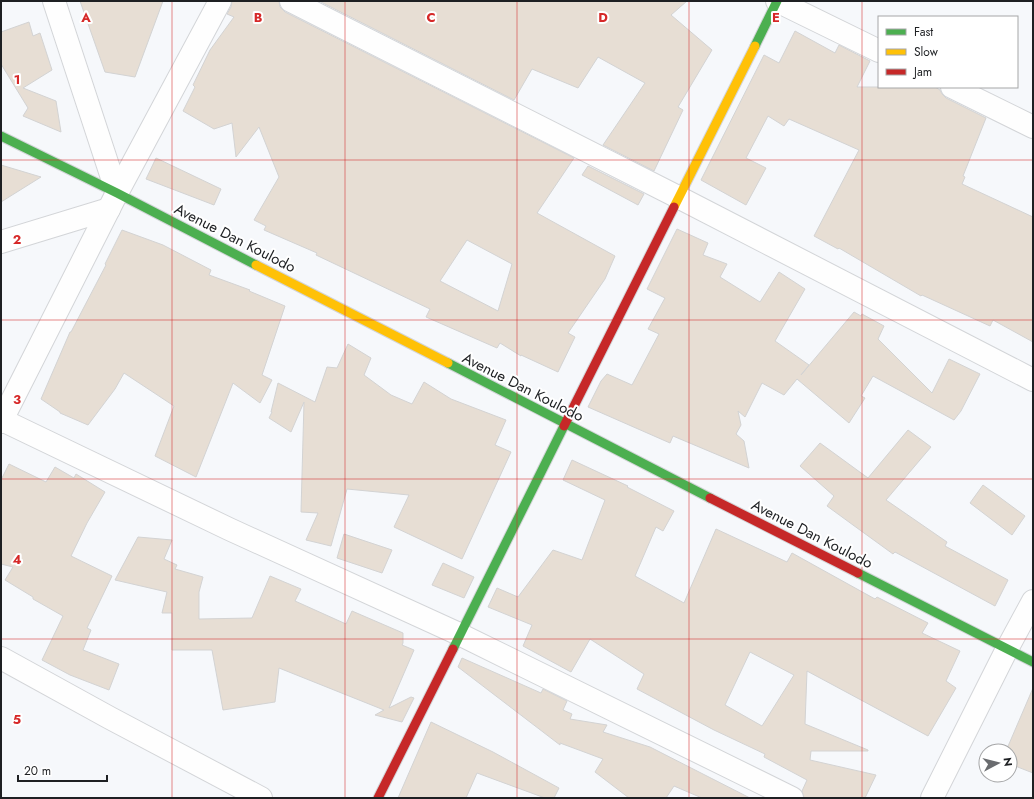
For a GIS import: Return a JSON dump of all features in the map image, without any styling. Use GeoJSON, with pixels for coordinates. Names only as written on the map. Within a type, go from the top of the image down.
{"type":"FeatureCollection","features":[{"type":"Feature","properties":{"kind":"street"},"geometry":{"type":"LineString","coordinates":[[54,1],[114,201]]}},
{"type":"Feature","properties":{"kind":"street"},"geometry":{"type":"LineString","coordinates":[[220,1],[114,201],[2,421],[459,634],[792,798]]}},
{"type":"Feature","properties":{"kind":"street"},"geometry":{"type":"LineString","coordinates":[[291,1],[678,197],[1033,380]]}},
{"type":"Feature","properties":{"kind":"street"},"geometry":{"type":"LineString","coordinates":[[378,798],[777,1],[878,51]]}},
{"type":"Feature","properties":{"kind":"street"},"geometry":{"type":"LineString","coordinates":[[954,88],[1033,127]]}},
{"type":"Feature","properties":{"kind":"street","name":"Avenue Dan Koulodo"},"geometry":{"type":"LineString","coordinates":[[1,136],[114,201],[565,424],[1033,662]]}},
{"type":"Feature","properties":{"kind":"street"},"geometry":{"type":"LineString","coordinates":[[1,242],[114,201]]}},
{"type":"Feature","properties":{"kind":"street"},"geometry":{"type":"LineString","coordinates":[[932,798],[1006,649],[1033,601]]}},
{"type":"Feature","properties":{"kind":"street"},"geometry":{"type":"LineString","coordinates":[[1,658],[261,798]]}},
{"type":"Feature","properties":{"kind":"building"},"geometry":{"type":"Polygon","coordinates":[[[80,1],[163,1],[135,77],[105,72],[80,1]]]}},
{"type":"Feature","properties":{"kind":"building"},"geometry":{"type":"Polygon","coordinates":[[[232,1],[279,1],[280,7],[285,12],[574,158],[537,213],[615,256],[605,279],[568,333],[575,337],[558,372],[521,356],[500,343],[497,348],[426,317],[430,309],[316,255],[317,253],[264,230],[266,226],[254,220],[279,177],[259,127],[236,157],[232,123],[214,129],[183,111],[195,87],[193,85],[210,50],[234,17],[227,14],[231,7],[232,1]],[[467,240],[440,281],[498,311],[512,264],[467,240]]]}},
{"type":"Feature","properties":{"kind":"building"},"geometry":{"type":"Polygon","coordinates":[[[319,1],[687,1],[671,15],[712,50],[678,107],[683,110],[654,171],[603,145],[645,83],[598,57],[578,88],[532,69],[514,100],[319,1]]]}},
{"type":"Feature","properties":{"kind":"building"},"geometry":{"type":"Polygon","coordinates":[[[29,22],[33,36],[40,33],[52,70],[23,88],[56,101],[61,132],[23,116],[28,108],[1,64],[1,32],[29,22]]]}},
{"type":"Feature","properties":{"kind":"building"},"geometry":{"type":"Polygon","coordinates":[[[795,31],[835,53],[839,45],[870,61],[857,87],[937,88],[946,98],[986,118],[963,176],[965,177],[962,184],[1033,217],[1033,342],[993,320],[990,326],[922,295],[921,296],[839,248],[838,249],[814,236],[859,150],[789,119],[784,126],[768,116],[746,158],[766,168],[746,205],[701,180],[764,55],[779,63],[795,31]]]}},
{"type":"Feature","properties":{"kind":"building"},"geometry":{"type":"Polygon","coordinates":[[[156,158],[221,189],[214,205],[146,179],[156,158]]]}},
{"type":"Feature","properties":{"kind":"building"},"geometry":{"type":"Polygon","coordinates":[[[1,165],[41,177],[1,202],[1,165]]]}},
{"type":"Feature","properties":{"kind":"building"},"geometry":{"type":"Polygon","coordinates":[[[588,166],[644,194],[638,205],[582,175],[588,166]]]}},
{"type":"Feature","properties":{"kind":"building"},"geometry":{"type":"Polygon","coordinates":[[[677,229],[708,243],[703,255],[727,264],[720,277],[760,302],[779,272],[805,289],[775,341],[809,365],[801,375],[854,312],[861,316],[862,314],[884,326],[878,339],[932,393],[949,359],[980,374],[961,411],[954,420],[873,376],[861,396],[865,398],[849,423],[797,379],[784,395],[762,383],[745,417],[738,411],[741,425],[736,434],[744,441],[749,468],[673,436],[670,443],[588,407],[601,381],[607,374],[632,385],[659,334],[648,329],[665,298],[647,289],[677,229]]]}},
{"type":"Feature","properties":{"kind":"building"},"geometry":{"type":"Polygon","coordinates":[[[122,230],[163,245],[211,270],[209,275],[250,290],[249,291],[285,306],[262,375],[272,380],[260,403],[233,383],[196,477],[155,456],[174,406],[124,373],[115,389],[88,425],[60,413],[41,399],[70,332],[106,265],[105,264],[122,230]]]}},
{"type":"Feature","properties":{"kind":"building"},"geometry":{"type":"Polygon","coordinates":[[[348,344],[371,358],[364,375],[391,395],[412,404],[424,382],[451,399],[506,420],[495,445],[511,452],[462,559],[394,527],[409,495],[347,489],[331,546],[306,540],[318,513],[301,512],[304,402],[291,432],[269,418],[272,412],[278,383],[315,402],[327,367],[337,368],[348,344]]]}},
{"type":"Feature","properties":{"kind":"building"},"geometry":{"type":"Polygon","coordinates":[[[908,430],[931,447],[886,500],[947,542],[945,546],[1008,580],[995,606],[895,552],[893,554],[827,506],[834,496],[800,466],[820,443],[868,478],[908,430]]]}},
{"type":"Feature","properties":{"kind":"building"},"geometry":{"type":"Polygon","coordinates":[[[572,460],[628,486],[627,487],[674,511],[663,531],[656,527],[635,576],[684,603],[716,529],[787,562],[792,553],[875,599],[877,597],[928,623],[922,633],[960,651],[946,681],[956,688],[928,736],[807,671],[805,724],[868,750],[811,751],[810,760],[876,775],[865,798],[804,798],[802,791],[807,780],[764,757],[765,754],[714,730],[637,689],[644,674],[590,639],[571,672],[523,646],[532,625],[488,607],[497,588],[518,597],[553,550],[582,560],[605,500],[563,480],[572,460]],[[750,652],[725,705],[762,726],[794,675],[750,652]]]}},
{"type":"Feature","properties":{"kind":"building"},"geometry":{"type":"Polygon","coordinates":[[[9,464],[46,482],[55,467],[74,478],[76,474],[105,492],[87,523],[71,556],[112,576],[87,628],[91,630],[83,650],[119,664],[109,690],[70,675],[42,660],[63,616],[33,599],[33,597],[5,580],[13,567],[1,564],[1,480],[9,464]]]}},
{"type":"Feature","properties":{"kind":"building"},"geometry":{"type":"Polygon","coordinates":[[[983,485],[1025,516],[1012,535],[970,503],[983,485]]]}},
{"type":"Feature","properties":{"kind":"building"},"geometry":{"type":"Polygon","coordinates":[[[344,534],[392,550],[382,573],[337,558],[344,534]]]}},
{"type":"Feature","properties":{"kind":"building"},"geometry":{"type":"Polygon","coordinates":[[[138,537],[172,540],[164,559],[177,565],[175,569],[203,577],[199,592],[199,619],[252,618],[270,576],[301,589],[295,601],[346,624],[352,611],[403,633],[402,645],[414,650],[389,708],[411,697],[414,698],[402,722],[375,715],[384,710],[279,668],[275,702],[223,710],[212,650],[172,650],[172,613],[162,613],[167,592],[115,580],[138,537]]]}},
{"type":"Feature","properties":{"kind":"building"},"geometry":{"type":"Polygon","coordinates":[[[443,563],[474,577],[464,598],[432,585],[443,563]]]}},
{"type":"Feature","properties":{"kind":"building"},"geometry":{"type":"Polygon","coordinates":[[[462,658],[541,693],[543,689],[567,701],[563,710],[572,714],[570,719],[607,725],[603,732],[650,747],[750,798],[702,798],[674,786],[666,798],[629,798],[595,772],[603,759],[560,743],[560,745],[458,667],[462,658]]]}},
{"type":"Feature","properties":{"kind":"building"},"geometry":{"type":"Polygon","coordinates":[[[1033,688],[1033,773],[1018,767],[1018,743],[1009,743],[1033,688]]]}},
{"type":"Feature","properties":{"kind":"building"},"geometry":{"type":"Polygon","coordinates":[[[431,722],[493,752],[559,788],[554,798],[545,798],[477,773],[466,798],[398,798],[431,722]]]}},
{"type":"Feature","properties":{"kind":"traffic: fast"},"geometry":{"type":"LineString","coordinates":[[755,46],[777,1]]}},
{"type":"Feature","properties":{"kind":"traffic: fast"},"geometry":{"type":"LineString","coordinates":[[1,136],[117,193],[256,265]]}},
{"type":"Feature","properties":{"kind":"traffic: fast"},"geometry":{"type":"LineString","coordinates":[[448,363],[710,498]]}},
{"type":"Feature","properties":{"kind":"traffic: fast"},"geometry":{"type":"LineString","coordinates":[[453,649],[564,426]]}},
{"type":"Feature","properties":{"kind":"traffic: fast"},"geometry":{"type":"LineString","coordinates":[[858,573],[1033,662]]}},
{"type":"Feature","properties":{"kind":"traffic: slow"},"geometry":{"type":"LineString","coordinates":[[674,207],[755,46]]}},
{"type":"Feature","properties":{"kind":"traffic: slow"},"geometry":{"type":"LineString","coordinates":[[256,265],[448,363]]}},
{"type":"Feature","properties":{"kind":"traffic: jam"},"geometry":{"type":"LineString","coordinates":[[564,426],[674,207]]}},
{"type":"Feature","properties":{"kind":"traffic: jam"},"geometry":{"type":"LineString","coordinates":[[710,498],[858,573]]}},
{"type":"Feature","properties":{"kind":"traffic: jam"},"geometry":{"type":"LineString","coordinates":[[378,798],[453,649]]}}]}
